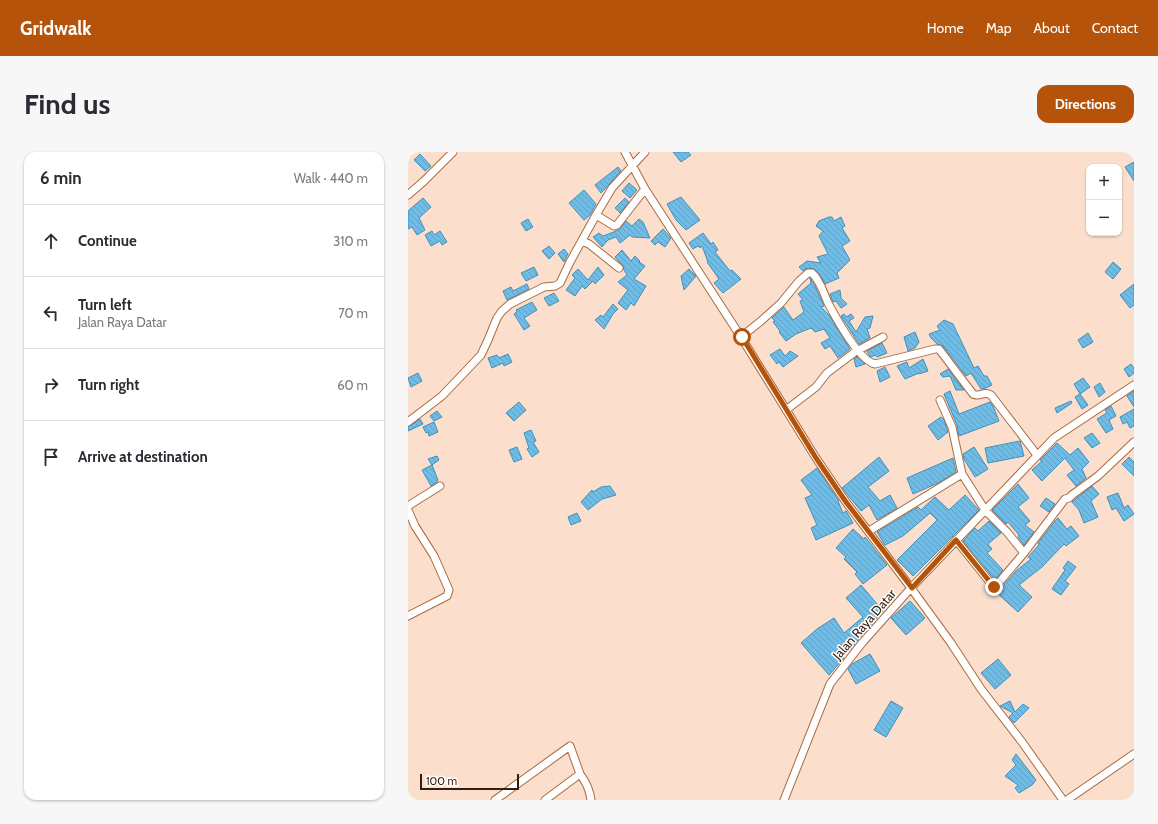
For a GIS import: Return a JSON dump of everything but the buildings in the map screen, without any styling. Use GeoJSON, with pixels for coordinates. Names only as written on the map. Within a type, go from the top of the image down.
{"type":"FeatureCollection","features":[{"type":"Feature","properties":{"kind":"street"},"geometry":{"type":"LineString","coordinates":[[408,194],[424,181],[453,152]]}},
{"type":"Feature","properties":{"kind":"street"},"geometry":{"type":"LineString","coordinates":[[625,152],[645,189],[742,337],[827,474],[868,531],[912,588],[981,689],[1022,742],[1063,800]]}},
{"type":"Feature","properties":{"kind":"street"},"geometry":{"type":"LineString","coordinates":[[408,422],[442,396],[481,355],[496,318],[502,311],[510,304],[544,287],[558,285],[612,188],[645,152]]}},
{"type":"Feature","properties":{"kind":"street"},"geometry":{"type":"LineString","coordinates":[[596,215],[614,226],[617,226],[645,189]]}},
{"type":"Feature","properties":{"kind":"street"},"geometry":{"type":"LineString","coordinates":[[582,241],[589,244],[619,268]]}},
{"type":"Feature","properties":{"kind":"street"},"geometry":{"type":"LineString","coordinates":[[742,337],[781,303],[799,281],[810,272],[817,278],[829,304],[857,350],[869,363],[875,364],[939,349],[973,394],[978,395],[986,393],[991,395],[1037,455]]}},
{"type":"Feature","properties":{"kind":"street"},"geometry":{"type":"LineString","coordinates":[[786,410],[816,387],[827,373],[857,350],[883,337]]}},
{"type":"Feature","properties":{"kind":"street","name":"Jalan Raya Datar"},"geometry":{"type":"LineString","coordinates":[[784,800],[830,684],[862,643],[956,540],[1054,438],[1134,385]]}},
{"type":"Feature","properties":{"kind":"street"},"geometry":{"type":"LineString","coordinates":[[940,400],[952,427],[962,474],[985,510],[1007,532],[1024,553]]}},
{"type":"Feature","properties":{"kind":"street"},"geometry":{"type":"LineString","coordinates":[[956,540],[994,587],[1024,553],[1065,499],[1069,498],[1098,476],[1134,442]]}},
{"type":"Feature","properties":{"kind":"street"},"geometry":{"type":"LineString","coordinates":[[868,531],[962,474]]}},
{"type":"Feature","properties":{"kind":"street"},"geometry":{"type":"LineString","coordinates":[[408,506],[440,486]]}},
{"type":"Feature","properties":{"kind":"street"},"geometry":{"type":"LineString","coordinates":[[408,510],[434,556],[449,590],[447,596],[408,616]]}},
{"type":"Feature","properties":{"kind":"street"},"geometry":{"type":"LineString","coordinates":[[495,800],[570,746],[580,774],[590,794],[591,800]]}},
{"type":"Feature","properties":{"kind":"street"},"geometry":{"type":"LineString","coordinates":[[1067,800],[1134,754]]}},
{"type":"Feature","properties":{"kind":"street"},"geometry":{"type":"LineString","coordinates":[[545,800],[580,774]]}},
{"type":"Feature","properties":{"kind":"route"},"geometry":{"type":"LineString","coordinates":[[742,337],[795,426],[816,458],[846,502],[912,588],[956,540],[994,587]]}}]}
